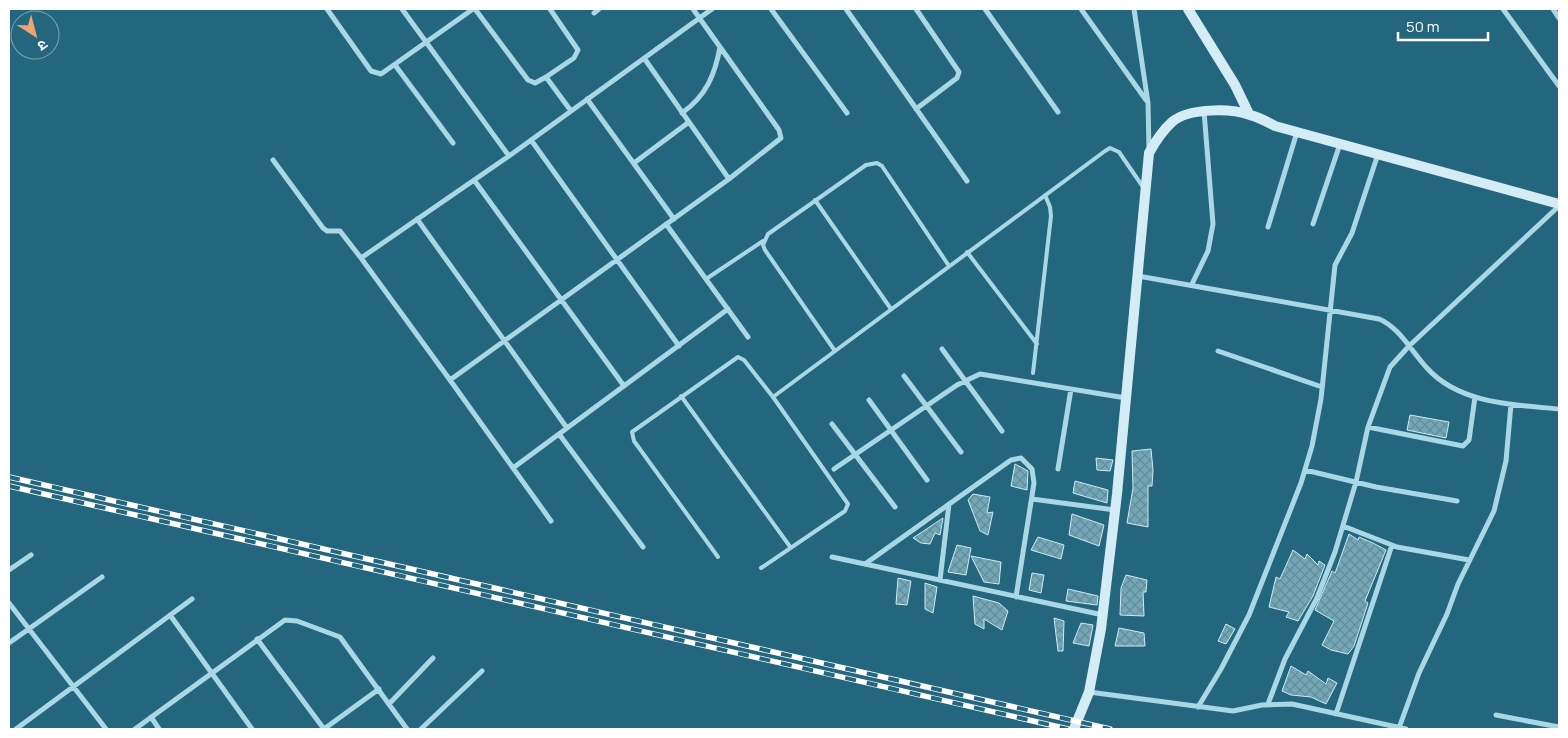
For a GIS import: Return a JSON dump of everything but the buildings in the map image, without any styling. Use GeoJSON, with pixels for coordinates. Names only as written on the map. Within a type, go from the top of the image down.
{"type":"FeatureCollection","features":[{"type":"Feature","properties":{"kind":"street"},"geometry":{"type":"LineString","coordinates":[[327,9],[371,71],[381,74],[474,9],[528,80],[535,83],[574,58],[578,50],[550,9]]}},
{"type":"Feature","properties":{"kind":"street"},"geometry":{"type":"LineString","coordinates":[[402,9],[509,156]]}},
{"type":"Feature","properties":{"kind":"street"},"geometry":{"type":"LineString","coordinates":[[594,13],[599,9]]}},
{"type":"Feature","properties":{"kind":"street"},"geometry":{"type":"LineString","coordinates":[[450,380],[779,142],[782,135],[693,9]]}},
{"type":"Feature","properties":{"kind":"street"},"geometry":{"type":"LineString","coordinates":[[362,258],[509,156],[712,9]]}},
{"type":"Feature","properties":{"kind":"street"},"geometry":{"type":"LineString","coordinates":[[771,9],[847,113]]}},
{"type":"Feature","properties":{"kind":"street"},"geometry":{"type":"LineString","coordinates":[[846,9],[967,181]]}},
{"type":"Feature","properties":{"kind":"street"},"geometry":{"type":"LineString","coordinates":[[916,9],[959,72],[957,78],[916,109]]}},
{"type":"Feature","properties":{"kind":"street"},"geometry":{"type":"LineString","coordinates":[[985,9],[1058,112]]}},
{"type":"Feature","properties":{"kind":"street"},"geometry":{"type":"LineString","coordinates":[[1081,9],[1148,103]]}},
{"type":"Feature","properties":{"kind":"street"},"geometry":{"type":"LineString","coordinates":[[1074,729],[1089,692],[1096,664],[1103,615],[1115,510],[1149,153],[1148,103],[1134,9]]}},
{"type":"Feature","properties":{"kind":"street"},"geometry":{"type":"LineString","coordinates":[[1188,9],[1235,85],[1249,114]]}},
{"type":"Feature","properties":{"kind":"street"},"geometry":{"type":"LineString","coordinates":[[1503,9],[1559,86]]}},
{"type":"Feature","properties":{"kind":"street"},"geometry":{"type":"LineString","coordinates":[[1553,9],[1559,18]]}},
{"type":"Feature","properties":{"kind":"street"},"geometry":{"type":"LineString","coordinates":[[682,113],[702,96],[711,80],[720,47]]}},
{"type":"Feature","properties":{"kind":"street"},"geometry":{"type":"LineString","coordinates":[[644,58],[729,179]]}},
{"type":"Feature","properties":{"kind":"street"},"geometry":{"type":"LineString","coordinates":[[396,65],[453,143]]}},
{"type":"Feature","properties":{"kind":"street"},"geometry":{"type":"LineString","coordinates":[[546,77],[571,111]]}},
{"type":"Feature","properties":{"kind":"street"},"geometry":{"type":"LineString","coordinates":[[588,99],[674,219]]}},
{"type":"Feature","properties":{"kind":"street"},"geometry":{"type":"LineString","coordinates":[[1149,153],[1158,138],[1172,122],[1183,115],[1204,110],[1249,114],[1275,126],[1378,153],[1559,205]]}},
{"type":"Feature","properties":{"kind":"street"},"geometry":{"type":"LineString","coordinates":[[1192,284],[1208,251],[1213,224],[1204,110]]}},
{"type":"Feature","properties":{"kind":"street"},"geometry":{"type":"LineString","coordinates":[[634,163],[689,122]]}},
{"type":"Feature","properties":{"kind":"street"},"geometry":{"type":"LineString","coordinates":[[1268,227],[1298,132]]}},
{"type":"Feature","properties":{"kind":"street"},"geometry":{"type":"LineString","coordinates":[[531,140],[679,346]]}},
{"type":"Feature","properties":{"kind":"street"},"geometry":{"type":"LineString","coordinates":[[1313,224],[1340,143]]}},
{"type":"Feature","properties":{"kind":"street"},"geometry":{"type":"LineString","coordinates":[[1198,707],[1221,669],[1249,615],[1283,534],[1305,470],[1312,446],[1322,388],[1335,264],[1352,233],[1378,153]]}},
{"type":"Feature","properties":{"kind":"street"},"geometry":{"type":"LineString","coordinates":[[273,160],[323,228],[327,231],[340,232],[362,258],[551,521]]}},
{"type":"Feature","properties":{"kind":"street"},"geometry":{"type":"LineString","coordinates":[[474,180],[624,386]]}},
{"type":"Feature","properties":{"kind":"street"},"geometry":{"type":"LineString","coordinates":[[1268,704],[1285,659],[1317,598],[1343,526],[1356,482],[1368,427],[1390,368],[1409,346],[1559,205]]}},
{"type":"Feature","properties":{"kind":"street"},"geometry":{"type":"LineString","coordinates":[[417,220],[568,428]]}},
{"type":"Feature","properties":{"kind":"street"},"geometry":{"type":"LineString","coordinates":[[666,224],[748,337]]}},
{"type":"Feature","properties":{"kind":"street"},"geometry":{"type":"LineString","coordinates":[[1137,276],[1192,284],[1384,321],[1409,346],[1433,375],[1455,389],[1475,397],[1511,404],[1559,408]]}},
{"type":"Feature","properties":{"kind":"street"},"geometry":{"type":"LineString","coordinates":[[513,468],[728,309]]}},
{"type":"Feature","properties":{"kind":"street"},"geometry":{"type":"LineString","coordinates":[[942,349],[1002,431]]}},
{"type":"Feature","properties":{"kind":"street"},"geometry":{"type":"LineString","coordinates":[[1218,351],[1322,388]]}},
{"type":"Feature","properties":{"kind":"street"},"geometry":{"type":"LineString","coordinates":[[834,469],[964,380],[980,374],[1126,398]]}},
{"type":"Feature","properties":{"kind":"street"},"geometry":{"type":"LineString","coordinates":[[904,376],[961,452]]}},
{"type":"Feature","properties":{"kind":"street"},"geometry":{"type":"LineString","coordinates":[[1058,469],[1071,389]]}},
{"type":"Feature","properties":{"kind":"street"},"geometry":{"type":"LineString","coordinates":[[1368,427],[1463,446],[1469,440],[1475,397]]}},
{"type":"Feature","properties":{"kind":"street"},"geometry":{"type":"LineString","coordinates":[[870,400],[927,480]]}},
{"type":"Feature","properties":{"kind":"street"},"geometry":{"type":"LineString","coordinates":[[1399,728],[1419,673],[1469,560],[1494,511],[1506,462],[1511,404]]}},
{"type":"Feature","properties":{"kind":"street"},"geometry":{"type":"LineString","coordinates":[[832,424],[894,507]]}},
{"type":"Feature","properties":{"kind":"street"},"geometry":{"type":"LineString","coordinates":[[559,434],[643,547]]}},
{"type":"Feature","properties":{"kind":"street"},"geometry":{"type":"LineString","coordinates":[[865,564],[949,504],[1016,459],[1021,458],[1032,469],[1034,477],[1016,597]]}},
{"type":"Feature","properties":{"kind":"street"},"geometry":{"type":"LineString","coordinates":[[1305,470],[1356,482],[1457,501]]}},
{"type":"Feature","properties":{"kind":"street"},"geometry":{"type":"LineString","coordinates":[[1032,499],[1115,510]]}},
{"type":"Feature","properties":{"kind":"street"},"geometry":{"type":"LineString","coordinates":[[940,580],[949,504]]}},
{"type":"Feature","properties":{"kind":"street"},"geometry":{"type":"LineString","coordinates":[[1343,526],[1392,545],[1469,560]]}},
{"type":"Feature","properties":{"kind":"street"},"geometry":{"type":"LineString","coordinates":[[1336,714],[1392,545]]}},
{"type":"Feature","properties":{"kind":"street"},"geometry":{"type":"LineString","coordinates":[[9,570],[31,555]]}},
{"type":"Feature","properties":{"kind":"street"},"geometry":{"type":"LineString","coordinates":[[832,557],[1103,615]]}},
{"type":"Feature","properties":{"kind":"street"},"geometry":{"type":"LineString","coordinates":[[9,643],[102,576]]}},
{"type":"Feature","properties":{"kind":"street"},"geometry":{"type":"LineString","coordinates":[[16,729],[192,599]]}},
{"type":"Feature","properties":{"kind":"street"},"geometry":{"type":"LineString","coordinates":[[9,603],[106,729]]}},
{"type":"Feature","properties":{"kind":"street"},"geometry":{"type":"LineString","coordinates":[[170,616],[252,729]]}},
{"type":"Feature","properties":{"kind":"street"},"geometry":{"type":"LineString","coordinates":[[135,729],[257,638],[285,620],[296,621],[333,634],[345,642],[407,729]]}},
{"type":"Feature","properties":{"kind":"street"},"geometry":{"type":"LineString","coordinates":[[257,638],[324,729],[379,690]]}},
{"type":"Feature","properties":{"kind":"street"},"geometry":{"type":"LineString","coordinates":[[389,704],[433,658]]}},
{"type":"Feature","properties":{"kind":"street"},"geometry":{"type":"LineString","coordinates":[[421,729],[482,671]]}},
{"type":"Feature","properties":{"kind":"street"},"geometry":{"type":"LineString","coordinates":[[1089,692],[1233,711],[1268,704],[1292,704],[1406,729]]}},
{"type":"Feature","properties":{"kind":"street"},"geometry":{"type":"LineString","coordinates":[[1496,714],[1559,727]]}},
{"type":"Feature","properties":{"kind":"street"},"geometry":{"type":"LineString","coordinates":[[151,717],[159,729]]}},
{"type":"Feature","properties":{"kind":"lane"},"geometry":{"type":"LineString","coordinates":[[773,397],[1110,148],[1119,152],[1145,191]]}},
{"type":"Feature","properties":{"kind":"lane"},"geometry":{"type":"LineString","coordinates":[[706,279],[866,165],[877,162],[882,166],[949,266]]}},
{"type":"Feature","properties":{"kind":"lane"},"geometry":{"type":"LineString","coordinates":[[1034,373],[1051,216],[1050,207],[1045,195]]}},
{"type":"Feature","properties":{"kind":"lane"},"geometry":{"type":"LineString","coordinates":[[815,200],[891,309]]}},
{"type":"Feature","properties":{"kind":"lane"},"geometry":{"type":"LineString","coordinates":[[764,239],[765,250],[835,351]]}},
{"type":"Feature","properties":{"kind":"lane"},"geometry":{"type":"LineString","coordinates":[[967,252],[1037,344]]}},
{"type":"Feature","properties":{"kind":"lane"},"geometry":{"type":"LineString","coordinates":[[718,557],[632,436],[635,428],[738,357],[744,360],[773,397],[848,504],[845,510],[761,568]]}},
{"type":"Feature","properties":{"kind":"lane"},"geometry":{"type":"LineString","coordinates":[[680,396],[791,548]]}},
{"type":"Feature","properties":{"kind":"railway"},"geometry":{"type":"LineString","coordinates":[[9,477],[1110,729]]}},
{"type":"Feature","properties":{"kind":"railway"},"geometry":{"type":"LineString","coordinates":[[9,486],[1068,729]]}}]}
